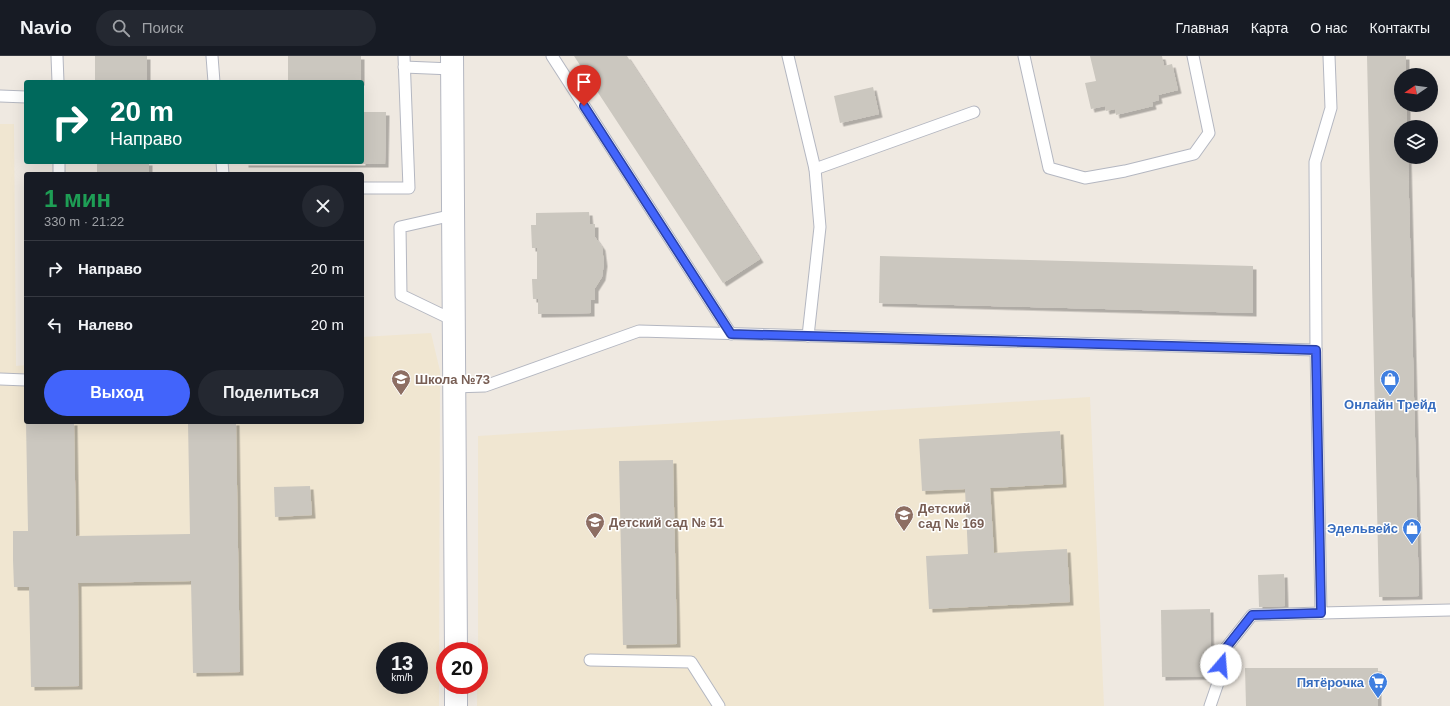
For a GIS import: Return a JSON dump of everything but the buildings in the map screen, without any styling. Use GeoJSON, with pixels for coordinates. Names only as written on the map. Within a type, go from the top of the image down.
{"type":"FeatureCollection","features":[{"type":"Feature","properties":{"kind":"street"},"geometry":{"type":"LineString","coordinates":[[452,62],[456,642]]}},
{"type":"Feature","properties":{"kind":"street"},"geometry":{"type":"LineString","coordinates":[[456,694],[456,706]]}},
{"type":"Feature","properties":{"kind":"lane"},"geometry":{"type":"LineString","coordinates":[[57,56],[58,80]]}},
{"type":"Feature","properties":{"kind":"lane"},"geometry":{"type":"LineString","coordinates":[[212,56],[214,80]]}},
{"type":"Feature","properties":{"kind":"lane"},"geometry":{"type":"LineString","coordinates":[[552,56],[731,334]]}},
{"type":"Feature","properties":{"kind":"lane"},"geometry":{"type":"LineString","coordinates":[[788,56],[815,169],[820,227],[808,336]]}},
{"type":"Feature","properties":{"kind":"lane"},"geometry":{"type":"LineString","coordinates":[[1024,56],[1049,168],[1085,178],[1125,171],[1194,154],[1209,133],[1194,56]]}},
{"type":"Feature","properties":{"kind":"lane"},"geometry":{"type":"LineString","coordinates":[[1321,613],[1316,350],[1315,162],[1331,108],[1330,56]]}},
{"type":"Feature","properties":{"kind":"lane"},"geometry":{"type":"LineString","coordinates":[[364,188],[409,188],[404,62],[452,62]]}},
{"type":"Feature","properties":{"kind":"lane"},"geometry":{"type":"LineString","coordinates":[[0,96],[24,96]]}},
{"type":"Feature","properties":{"kind":"lane"},"geometry":{"type":"LineString","coordinates":[[815,169],[974,112]]}},
{"type":"Feature","properties":{"kind":"lane"},"geometry":{"type":"LineString","coordinates":[[453,214],[400,227],[401,295],[453,320]]}},
{"type":"Feature","properties":{"kind":"lane"},"geometry":{"type":"LineString","coordinates":[[454,387],[485,386],[639,331],[1316,350]]}},
{"type":"Feature","properties":{"kind":"lane"},"geometry":{"type":"LineString","coordinates":[[0,379],[24,380]]}},
{"type":"Feature","properties":{"kind":"lane"},"geometry":{"type":"LineString","coordinates":[[1210,706],[1220,677],[1222,653],[1252,615],[1450,610]]}},
{"type":"Feature","properties":{"kind":"lane"},"geometry":{"type":"LineString","coordinates":[[590,660],[691,662],[719,706]]}},
{"type":"Feature","properties":{"kind":"shaded area","name":"Школа №73"},"geometry":{"type":"Polygon","coordinates":[[[0,124],[14,124],[16,366],[24,365],[24,424],[364,424],[364,337],[431,333],[440,371],[439,642],[436,642],[436,694],[439,694],[439,706],[0,706],[0,124]]]}},
{"type":"Feature","properties":{"kind":"shaded area","name":"Детский сад № 169"},"geometry":{"type":"Polygon","coordinates":[[[1090,397],[1104,706],[477,706],[477,694],[488,694],[488,642],[478,642],[478,436],[1090,397]]]}},
{"type":"Feature","properties":{"kind":"place","name":"Школа №73"},"geometry":{"type":"Point","coordinates":[401,396]}},
{"type":"Feature","properties":{"kind":"place","name":"Онлайн Трейд"},"geometry":{"type":"Point","coordinates":[1390,396]}},
{"type":"Feature","properties":{"kind":"place","name":"Детский сад № 169"},"geometry":{"type":"Point","coordinates":[904,532]}},
{"type":"Feature","properties":{"kind":"place","name":"Детский сад № 51"},"geometry":{"type":"Point","coordinates":[595,539]}},
{"type":"Feature","properties":{"kind":"place","name":"Эдельвейс"},"geometry":{"type":"Point","coordinates":[1412,545]}},
{"type":"Feature","properties":{"kind":"place","name":"Пятёрочка"},"geometry":{"type":"Point","coordinates":[1378,699]}},
{"type":"Feature","properties":{"kind":"route"},"geometry":{"type":"LineString","coordinates":[[584,106],[731,334],[1316,350],[1321,613],[1252,615],[1222,653],[1221,665]]}}]}
